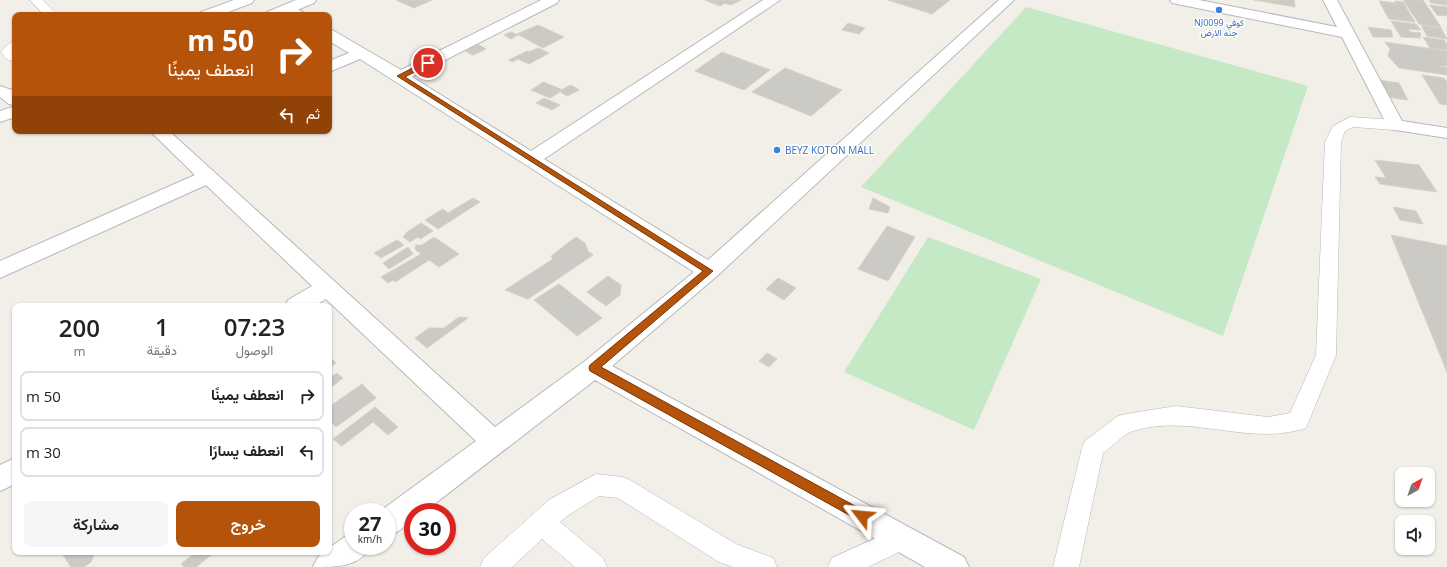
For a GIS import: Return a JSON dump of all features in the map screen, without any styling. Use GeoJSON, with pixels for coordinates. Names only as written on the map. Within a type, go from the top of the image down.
{"type":"FeatureCollection","features":[{"type":"Feature","properties":{"kind":"street"},"geometry":{"type":"LineString","coordinates":[[214,12],[247,0]]}},
{"type":"Feature","properties":{"kind":"street"},"geometry":{"type":"LineString","coordinates":[[293,12],[309,0]]}},
{"type":"Feature","properties":{"kind":"street"},"geometry":{"type":"LineString","coordinates":[[400,76],[552,0]]}},
{"type":"Feature","properties":{"kind":"street"},"geometry":{"type":"LineString","coordinates":[[531,158],[773,0]]}},
{"type":"Feature","properties":{"kind":"street"},"geometry":{"type":"LineString","coordinates":[[396,515],[594,368],[709,271],[1007,0]]}},
{"type":"Feature","properties":{"kind":"street"},"geometry":{"type":"LineString","coordinates":[[1177,0],[1348,34]]}},
{"type":"Feature","properties":{"kind":"street"},"geometry":{"type":"LineString","coordinates":[[1330,0],[1395,125],[1447,132]]}},
{"type":"Feature","properties":{"kind":"street"},"geometry":{"type":"LineString","coordinates":[[332,36],[400,76],[709,271]]}},
{"type":"Feature","properties":{"kind":"street"},"geometry":{"type":"LineString","coordinates":[[332,66],[361,53]]}},
{"type":"Feature","properties":{"kind":"street"},"geometry":{"type":"LineString","coordinates":[[0,87],[12,83]]}},
{"type":"Feature","properties":{"kind":"street"},"geometry":{"type":"LineString","coordinates":[[0,91],[12,97]]}},
{"type":"Feature","properties":{"kind":"street"},"geometry":{"type":"LineString","coordinates":[[0,117],[12,112]]}},
{"type":"Feature","properties":{"kind":"street"},"geometry":{"type":"LineString","coordinates":[[171,134],[208,177],[494,442]]}},
{"type":"Feature","properties":{"kind":"street"},"geometry":{"type":"LineString","coordinates":[[0,270],[208,177]]}},
{"type":"Feature","properties":{"kind":"street"},"geometry":{"type":"LineString","coordinates":[[301,303],[327,288]]}},
{"type":"Feature","properties":{"kind":"street"},"geometry":{"type":"LineString","coordinates":[[594,368],[954,567]]}},
{"type":"Feature","properties":{"kind":"street"},"geometry":{"type":"LineString","coordinates":[[0,479],[12,472]]}},
{"type":"Feature","properties":{"kind":"street"},"geometry":{"type":"LineString","coordinates":[[328,567],[344,555]]}},
{"type":"Feature","properties":{"kind":"lane"},"geometry":{"type":"LineString","coordinates":[[36,0],[48,12]]}},
{"type":"Feature","properties":{"kind":"lane"},"geometry":{"type":"LineString","coordinates":[[12,48],[8,51],[12,56]]}},
{"type":"Feature","properties":{"kind":"lane"},"geometry":{"type":"LineString","coordinates":[[1066,567],[1093,448],[1126,423],[1176,415],[1268,426],[1298,421],[1326,355],[1333,142],[1338,129],[1350,122],[1395,125]]}},
{"type":"Feature","properties":{"kind":"lane"},"geometry":{"type":"LineString","coordinates":[[493,567],[558,508],[596,485],[622,488],[728,553],[764,567]]}},
{"type":"Feature","properties":{"kind":"lane"},"geometry":{"type":"LineString","coordinates":[[542,524],[594,567]]}},
{"type":"Feature","properties":{"kind":"lane"},"geometry":{"type":"LineString","coordinates":[[841,567],[902,538]]}},
{"type":"Feature","properties":{"kind":"green space"},"geometry":{"type":"Polygon","coordinates":[[[1026,7],[1308,86],[1223,336],[861,187],[1026,7]]]}},
{"type":"Feature","properties":{"kind":"green space"},"geometry":{"type":"Polygon","coordinates":[[[928,237],[1041,279],[974,430],[844,372],[928,237]]]}},
{"type":"Feature","properties":{"kind":"building"},"geometry":{"type":"Polygon","coordinates":[[[396,0],[432,0],[414,8],[396,0]]]}},
{"type":"Feature","properties":{"kind":"building"},"geometry":{"type":"Polygon","coordinates":[[[705,0],[741,0],[731,5],[725,3],[720,6],[705,0]]]}},
{"type":"Feature","properties":{"kind":"building"},"geometry":{"type":"Polygon","coordinates":[[[888,0],[950,0],[932,14],[888,0]]]}},
{"type":"Feature","properties":{"kind":"building"},"geometry":{"type":"Polygon","coordinates":[[[1254,0],[1294,0],[1295,7],[1254,0]]]}},
{"type":"Feature","properties":{"kind":"building"},"geometry":{"type":"Polygon","coordinates":[[[1403,0],[1423,0],[1441,27],[1419,24],[1403,0]]]}},
{"type":"Feature","properties":{"kind":"building"},"geometry":{"type":"Polygon","coordinates":[[[1429,0],[1447,0],[1447,5],[1431,3],[1429,0]]]}},
{"type":"Feature","properties":{"kind":"building"},"geometry":{"type":"Polygon","coordinates":[[[1379,1],[1397,3],[1395,1],[1403,2],[1415,22],[1389,19],[1379,1]]]}},
{"type":"Feature","properties":{"kind":"building"},"geometry":{"type":"Polygon","coordinates":[[[1430,5],[1447,7],[1447,16],[1437,15],[1430,5]]]}},
{"type":"Feature","properties":{"kind":"building"},"geometry":{"type":"Polygon","coordinates":[[[1391,21],[1416,24],[1421,30],[1409,29],[1410,32],[1421,33],[1420,38],[1401,37],[1391,21]]]}},
{"type":"Feature","properties":{"kind":"building"},"geometry":{"type":"Polygon","coordinates":[[[848,23],[865,28],[859,34],[842,30],[848,23]]]}},
{"type":"Feature","properties":{"kind":"building"},"geometry":{"type":"Polygon","coordinates":[[[538,25],[564,37],[543,48],[517,34],[538,25]]]}},
{"type":"Feature","properties":{"kind":"building"},"geometry":{"type":"Polygon","coordinates":[[[1421,25],[1441,28],[1447,39],[1427,36],[1421,25]]]}},
{"type":"Feature","properties":{"kind":"building"},"geometry":{"type":"Polygon","coordinates":[[[1368,27],[1391,30],[1393,37],[1373,37],[1368,27]]]}},
{"type":"Feature","properties":{"kind":"building"},"geometry":{"type":"Polygon","coordinates":[[[511,32],[518,35],[511,39],[504,35],[511,32]]]}},
{"type":"Feature","properties":{"kind":"building"},"geometry":{"type":"Polygon","coordinates":[[[1423,37],[1444,40],[1447,45],[1447,50],[1430,48],[1423,37]]]}},
{"type":"Feature","properties":{"kind":"building"},"geometry":{"type":"Polygon","coordinates":[[[1385,42],[1447,51],[1447,66],[1437,66],[1447,68],[1447,75],[1399,68],[1388,56],[1390,49],[1385,42]]]}},
{"type":"Feature","properties":{"kind":"building"},"geometry":{"type":"Polygon","coordinates":[[[476,43],[486,49],[473,55],[463,50],[476,43]]]}},
{"type":"Feature","properties":{"kind":"building"},"geometry":{"type":"Polygon","coordinates":[[[538,48],[549,53],[529,64],[518,59],[512,62],[509,60],[527,51],[529,52],[538,48]]]}},
{"type":"Feature","properties":{"kind":"building"},"geometry":{"type":"Polygon","coordinates":[[[722,52],[770,70],[744,90],[695,71],[722,52]]]}},
{"type":"Feature","properties":{"kind":"building"},"geometry":{"type":"Polygon","coordinates":[[[785,68],[842,90],[811,116],[752,92],[785,68]]]}},
{"type":"Feature","properties":{"kind":"building"},"geometry":{"type":"Polygon","coordinates":[[[1422,75],[1444,78],[1447,82],[1447,105],[1440,104],[1422,75]]]}},
{"type":"Feature","properties":{"kind":"building"},"geometry":{"type":"Polygon","coordinates":[[[1379,80],[1399,83],[1408,100],[1387,97],[1379,80]]]}},
{"type":"Feature","properties":{"kind":"building"},"geometry":{"type":"Polygon","coordinates":[[[543,82],[563,90],[550,98],[531,90],[543,82]]]}},
{"type":"Feature","properties":{"kind":"building"},"geometry":{"type":"Polygon","coordinates":[[[571,85],[579,90],[567,96],[559,91],[571,85]]]}},
{"type":"Feature","properties":{"kind":"building"},"geometry":{"type":"Polygon","coordinates":[[[544,98],[560,105],[552,110],[536,103],[544,98]]]}},
{"type":"Feature","properties":{"kind":"building"},"geometry":{"type":"Polygon","coordinates":[[[1375,160],[1419,165],[1437,192],[1380,184],[1375,177],[1386,178],[1375,160]]]}},
{"type":"Feature","properties":{"kind":"building"},"geometry":{"type":"Polygon","coordinates":[[[473,198],[480,202],[438,229],[425,220],[443,209],[448,213],[473,198]]]}},
{"type":"Feature","properties":{"kind":"building"},"geometry":{"type":"Polygon","coordinates":[[[873,198],[890,207],[888,213],[869,209],[873,198]]]}},
{"type":"Feature","properties":{"kind":"building"},"geometry":{"type":"Polygon","coordinates":[[[1393,207],[1416,211],[1423,224],[1400,220],[1393,207]]]}},
{"type":"Feature","properties":{"kind":"building"},"geometry":{"type":"Polygon","coordinates":[[[421,223],[433,231],[420,239],[418,237],[410,242],[403,237],[407,232],[421,223]]]}},
{"type":"Feature","properties":{"kind":"building"},"geometry":{"type":"Polygon","coordinates":[[[887,226],[915,237],[888,281],[858,269],[887,226]]]}},
{"type":"Feature","properties":{"kind":"building"},"geometry":{"type":"Polygon","coordinates":[[[1391,235],[1447,246],[1447,372],[1391,235]]]}},
{"type":"Feature","properties":{"kind":"building"},"geometry":{"type":"Polygon","coordinates":[[[434,237],[459,254],[439,267],[429,260],[395,282],[394,280],[388,283],[381,277],[421,254],[415,249],[416,245],[422,245],[434,237]]]}},
{"type":"Feature","properties":{"kind":"building"},"geometry":{"type":"Polygon","coordinates":[[[576,237],[585,243],[588,251],[593,255],[528,299],[505,290],[553,259],[551,256],[576,237]]]}},
{"type":"Feature","properties":{"kind":"building"},"geometry":{"type":"Polygon","coordinates":[[[397,240],[404,245],[381,258],[374,253],[397,240]]]}},
{"type":"Feature","properties":{"kind":"building"},"geometry":{"type":"Polygon","coordinates":[[[408,247],[413,254],[389,269],[383,263],[408,247]]]}},
{"type":"Feature","properties":{"kind":"building"},"geometry":{"type":"Polygon","coordinates":[[[608,276],[621,285],[620,295],[606,306],[587,292],[608,276]]]}},
{"type":"Feature","properties":{"kind":"building"},"geometry":{"type":"Polygon","coordinates":[[[778,278],[796,288],[784,300],[766,289],[778,278]]]}},
{"type":"Feature","properties":{"kind":"building"},"geometry":{"type":"Polygon","coordinates":[[[559,284],[602,318],[577,336],[534,300],[559,284]]]}},
{"type":"Feature","properties":{"kind":"building"},"geometry":{"type":"Polygon","coordinates":[[[459,317],[468,318],[427,348],[415,338],[429,328],[444,328],[459,317]]]}},
{"type":"Feature","properties":{"kind":"building"},"geometry":{"type":"Polygon","coordinates":[[[767,353],[777,359],[769,367],[759,361],[767,353]]]}},
{"type":"Feature","properties":{"kind":"building"},"geometry":{"type":"Polygon","coordinates":[[[332,359],[336,363],[332,365],[332,359]]]}},
{"type":"Feature","properties":{"kind":"building"},"geometry":{"type":"Polygon","coordinates":[[[337,373],[343,378],[332,387],[332,376],[337,373]]]}},
{"type":"Feature","properties":{"kind":"building"},"geometry":{"type":"Polygon","coordinates":[[[362,384],[376,398],[336,427],[332,423],[332,405],[362,384]]]}},
{"type":"Feature","properties":{"kind":"building"},"geometry":{"type":"Polygon","coordinates":[[[375,407],[398,427],[388,435],[373,422],[342,446],[333,439],[375,407]]]}},
{"type":"Feature","properties":{"kind":"building"},"geometry":{"type":"Polygon","coordinates":[[[63,555],[94,555],[91,562],[84,567],[71,567],[63,555]]]}},
{"type":"Feature","properties":{"kind":"building"},"geometry":{"type":"Polygon","coordinates":[[[192,555],[211,555],[196,567],[184,567],[181,564],[192,555]]]}},
{"type":"Feature","properties":{"kind":"place","name":"NJ0099 كوفي جنه الارض"},"geometry":{"type":"Point","coordinates":[1219,10]}},
{"type":"Feature","properties":{"kind":"place","name":"BEYZ KOTON MALL"},"geometry":{"type":"Point","coordinates":[777,150]}},
{"type":"Feature","properties":{"kind":"route"},"geometry":{"type":"LineString","coordinates":[[428,63],[400,76],[709,271],[594,368],[862,516]]}}]}
